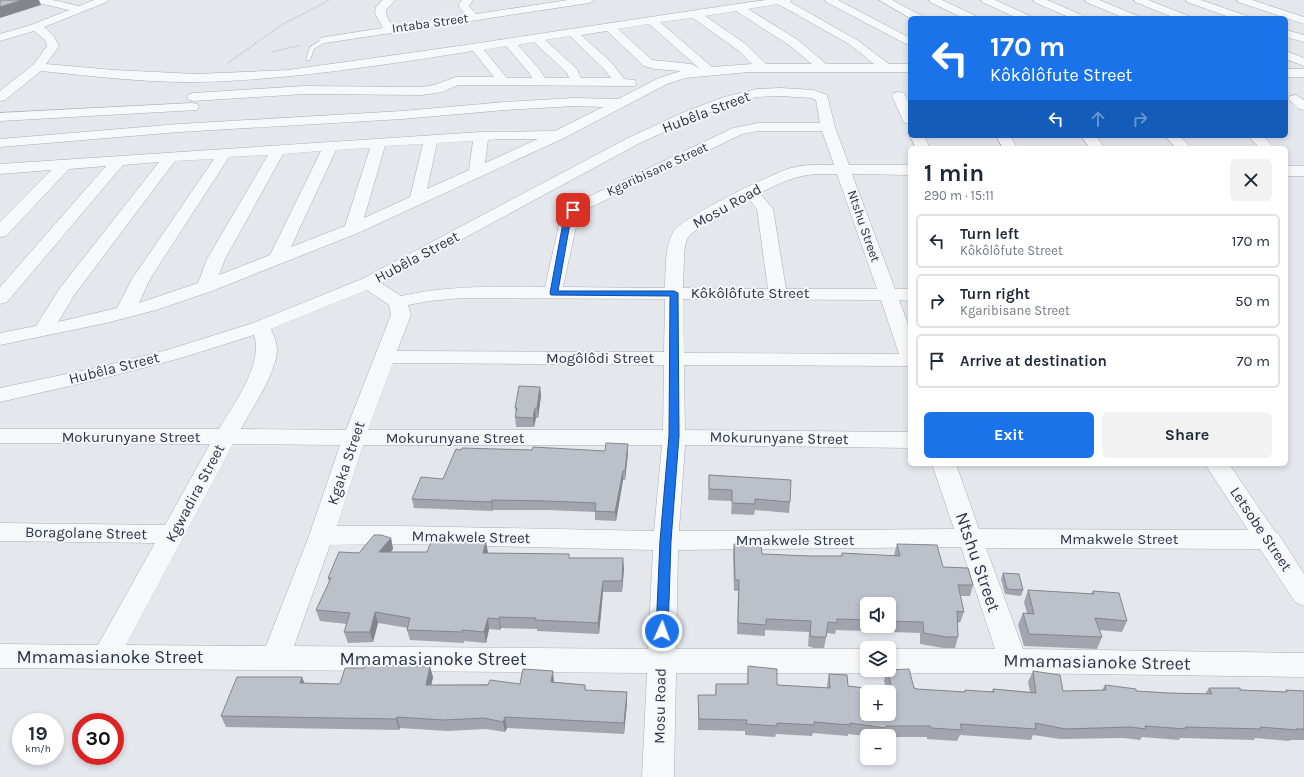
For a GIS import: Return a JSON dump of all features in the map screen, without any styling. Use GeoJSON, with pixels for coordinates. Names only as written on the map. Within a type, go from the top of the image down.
{"type":"FeatureCollection","features":[{"type":"Feature","properties":{"kind":"street"},"geometry":{"type":"LineString","coordinates":[[38,0],[80,9]]}},
{"type":"Feature","properties":{"kind":"street"},"geometry":{"type":"LineString","coordinates":[[0,38],[35,27],[103,0]]}},
{"type":"Feature","properties":{"kind":"street"},"geometry":{"type":"LineString","coordinates":[[389,29],[379,12],[381,8],[390,0]]}},
{"type":"Feature","properties":{"kind":"street"},"geometry":{"type":"LineString","coordinates":[[468,0],[464,4],[464,7],[473,17]]}},
{"type":"Feature","properties":{"kind":"street","name":"Intaba Street"},"geometry":{"type":"LineString","coordinates":[[325,40],[573,1],[589,0]]}},
{"type":"Feature","properties":{"kind":"street"},"geometry":{"type":"LineString","coordinates":[[38,67],[114,74],[202,78],[295,74],[476,48],[608,26],[783,0],[853,42],[886,68]]}},
{"type":"Feature","properties":{"kind":"street"},"geometry":{"type":"LineString","coordinates":[[830,0],[908,42]]}},
{"type":"Feature","properties":{"kind":"street"},"geometry":{"type":"LineString","coordinates":[[884,0],[914,16]]}},
{"type":"Feature","properties":{"kind":"street"},"geometry":{"type":"LineString","coordinates":[[934,0],[968,16]]}},
{"type":"Feature","properties":{"kind":"street"},"geometry":{"type":"LineString","coordinates":[[986,0],[1022,16]]}},
{"type":"Feature","properties":{"kind":"street"},"geometry":{"type":"LineString","coordinates":[[1038,0],[1075,16]]}},
{"type":"Feature","properties":{"kind":"street"},"geometry":{"type":"LineString","coordinates":[[1090,0],[1129,16]]}},
{"type":"Feature","properties":{"kind":"street"},"geometry":{"type":"LineString","coordinates":[[1139,0],[1180,16]]}},
{"type":"Feature","properties":{"kind":"street"},"geometry":{"type":"LineString","coordinates":[[1191,0],[1237,16]]}},
{"type":"Feature","properties":{"kind":"street"},"geometry":{"type":"LineString","coordinates":[[1242,0],[1304,21]]}},
{"type":"Feature","properties":{"kind":"street"},"geometry":{"type":"LineString","coordinates":[[738,7],[797,44],[823,68]]}},
{"type":"Feature","properties":{"kind":"street"},"geometry":{"type":"LineString","coordinates":[[695,14],[743,48],[762,68]]}},
{"type":"Feature","properties":{"kind":"street"},"geometry":{"type":"LineString","coordinates":[[651,20],[707,71]]}},
{"type":"Feature","properties":{"kind":"street"},"geometry":{"type":"LineString","coordinates":[[608,26],[635,52],[651,64],[707,71]]}},
{"type":"Feature","properties":{"kind":"street"},"geometry":{"type":"LineString","coordinates":[[0,97],[24,80],[38,67],[51,51],[53,42],[35,27]]}},
{"type":"Feature","properties":{"kind":"street"},"geometry":{"type":"LineString","coordinates":[[572,32],[608,66],[620,82]]}},
{"type":"Feature","properties":{"kind":"street"},"geometry":{"type":"LineString","coordinates":[[1288,34],[1304,39]]}},
{"type":"Feature","properties":{"kind":"street"},"geometry":{"type":"LineString","coordinates":[[536,38],[573,72],[576,81]]}},
{"type":"Feature","properties":{"kind":"street"},"geometry":{"type":"LineString","coordinates":[[509,42],[532,68],[539,77],[540,81]]}},
{"type":"Feature","properties":{"kind":"street"},"geometry":{"type":"LineString","coordinates":[[476,48],[504,82]]}},
{"type":"Feature","properties":{"kind":"street"},"geometry":{"type":"LineString","coordinates":[[442,53],[454,71],[504,82],[620,82],[653,87]]}},
{"type":"Feature","properties":{"kind":"street"},"geometry":{"type":"LineString","coordinates":[[1288,56],[1304,62]]}},
{"type":"Feature","properties":{"kind":"street"},"geometry":{"type":"LineString","coordinates":[[412,57],[417,70]]}},
{"type":"Feature","properties":{"kind":"street"},"geometry":{"type":"LineString","coordinates":[[0,339],[125,312],[172,299],[206,287],[352,229],[558,135],[678,76],[707,71],[762,68],[908,68]]}},
{"type":"Feature","properties":{"kind":"street"},"geometry":{"type":"LineString","coordinates":[[0,117],[193,102],[304,90],[422,91],[437,89],[454,71]]}},
{"type":"Feature","properties":{"kind":"street"},"geometry":{"type":"LineString","coordinates":[[1288,73],[1304,73]]}},
{"type":"Feature","properties":{"kind":"street"},"geometry":{"type":"LineString","coordinates":[[193,102],[183,92],[202,78]]}},
{"type":"Feature","properties":{"kind":"street","name":"Hubêla Street"},"geometry":{"type":"LineString","coordinates":[[0,395],[104,372],[260,327],[368,283],[620,148],[687,116],[729,100],[756,93],[794,92],[819,96]]}},
{"type":"Feature","properties":{"kind":"street","name":"Ntshu Street"},"geometry":{"type":"LineString","coordinates":[[819,96],[823,101],[828,127],[908,351]]}},
{"type":"Feature","properties":{"kind":"street"},"geometry":{"type":"LineString","coordinates":[[899,96],[908,116]]}},
{"type":"Feature","properties":{"kind":"street"},"geometry":{"type":"LineString","coordinates":[[179,128],[193,102]]}},
{"type":"Feature","properties":{"kind":"street"},"geometry":{"type":"LineString","coordinates":[[0,142],[179,128],[402,115],[505,106],[574,102],[623,103]]}},
{"type":"Feature","properties":{"kind":"street"},"geometry":{"type":"LineString","coordinates":[[500,135],[505,106]]}},
{"type":"Feature","properties":{"kind":"street","name":"Kgaribisane Street"},"geometry":{"type":"LineString","coordinates":[[554,293],[569,216],[573,210],[738,131],[758,127],[828,127]]}},
{"type":"Feature","properties":{"kind":"street"},"geometry":{"type":"LineString","coordinates":[[0,180],[6,168],[118,162],[481,136],[558,135]]}},
{"type":"Feature","properties":{"kind":"street"},"geometry":{"type":"LineString","coordinates":[[476,173],[481,136]]}},
{"type":"Feature","properties":{"kind":"street"},"geometry":{"type":"LineString","coordinates":[[1090,138],[1096,146]]}},
{"type":"Feature","properties":{"kind":"street"},"geometry":{"type":"LineString","coordinates":[[1174,138],[1182,146]]}},
{"type":"Feature","properties":{"kind":"street"},"geometry":{"type":"LineString","coordinates":[[1257,138],[1266,146]]}},
{"type":"Feature","properties":{"kind":"street"},"geometry":{"type":"LineString","coordinates":[[417,199],[431,139]]}},
{"type":"Feature","properties":{"kind":"street"},"geometry":{"type":"LineString","coordinates":[[352,229],[380,143]]}},
{"type":"Feature","properties":{"kind":"street"},"geometry":{"type":"LineString","coordinates":[[277,258],[330,147]]}},
{"type":"Feature","properties":{"kind":"street"},"geometry":{"type":"LineString","coordinates":[[206,287],[219,252],[277,151]]}},
{"type":"Feature","properties":{"kind":"street"},"geometry":{"type":"LineString","coordinates":[[125,312],[141,279],[224,154]]}},
{"type":"Feature","properties":{"kind":"street"},"geometry":{"type":"LineString","coordinates":[[42,331],[67,292],[170,158]]}},
{"type":"Feature","properties":{"kind":"street"},"geometry":{"type":"LineString","coordinates":[[0,298],[118,162]]}},
{"type":"Feature","properties":{"kind":"street"},"geometry":{"type":"LineString","coordinates":[[0,232],[64,165]]}},
{"type":"Feature","properties":{"kind":"street","name":"Mosu Road"},"geometry":{"type":"LineString","coordinates":[[658,777],[666,541],[674,436],[674,293],[677,242],[682,232],[702,218],[777,178],[796,171],[844,169],[908,170]]}},
{"type":"Feature","properties":{"kind":"street"},"geometry":{"type":"LineString","coordinates":[[750,192],[765,209],[778,293]]}},
{"type":"Feature","properties":{"kind":"street"},"geometry":{"type":"LineString","coordinates":[[368,283],[398,302]]}},
{"type":"Feature","properties":{"kind":"street","name":"Kôkôlôfute Street"},"geometry":{"type":"LineString","coordinates":[[398,302],[446,293],[778,293],[908,295]]}},
{"type":"Feature","properties":{"kind":"street","name":"Kgaka Street"},"geometry":{"type":"LineString","coordinates":[[276,658],[321,536],[354,437],[401,315],[398,302]]}},
{"type":"Feature","properties":{"kind":"street","name":"Kgwadira Street"},"geometry":{"type":"LineString","coordinates":[[106,656],[259,376],[267,356],[266,337],[260,327]]}},
{"type":"Feature","properties":{"kind":"street","name":"Mogôlôdi Street"},"geometry":{"type":"LineString","coordinates":[[385,357],[908,360]]}},
{"type":"Feature","properties":{"kind":"street","name":"Mokurunyane Street"},"geometry":{"type":"LineString","coordinates":[[0,436],[225,438],[515,438],[674,436],[908,440]]}},
{"type":"Feature","properties":{"kind":"street","name":"Ntshu Street"},"geometry":{"type":"LineString","coordinates":[[945,466],[1013,661]]}},
{"type":"Feature","properties":{"kind":"street","name":"Letsobe Street"},"geometry":{"type":"LineString","coordinates":[[1218,466],[1269,540],[1304,595]]}},
{"type":"Feature","properties":{"kind":"street","name":"Boragolane Street"},"geometry":{"type":"LineString","coordinates":[[0,532],[173,534]]}},
{"type":"Feature","properties":{"kind":"street","name":"Mmakwele Street"},"geometry":{"type":"LineString","coordinates":[[321,536],[416,536],[666,541],[969,538],[1269,540]]}},
{"type":"Feature","properties":{"kind":"street","name":"Mmamasianoke Street"},"geometry":{"type":"LineString","coordinates":[[0,656],[860,661]]}},
{"type":"Feature","properties":{"kind":"street","name":"Mmamasianoke Street"},"geometry":{"type":"LineString","coordinates":[[896,661],[1304,664]]}},
{"type":"Feature","properties":{"kind":"lane"},"geometry":{"type":"LineString","coordinates":[[308,59],[312,48],[325,40]]}},
{"type":"Feature","properties":{"kind":"path"},"geometry":{"type":"LineString","coordinates":[[202,78],[283,24],[330,0]]}},
{"type":"Feature","properties":{"kind":"path"},"geometry":{"type":"LineString","coordinates":[[272,52],[325,40]]}},
{"type":"Feature","properties":{"kind":"building"},"geometry":{"type":"Polygon","coordinates":[[[0,0],[22,0],[0,7],[0,0]]]}},
{"type":"Feature","properties":{"kind":"building"},"geometry":{"type":"Polygon","coordinates":[[[519,386],[540,387],[537,408],[535,408],[533,418],[515,417],[519,386]]]}},
{"type":"Feature","properties":{"kind":"building"},"geometry":{"type":"Polygon","coordinates":[[[606,443],[628,444],[625,471],[623,471],[615,512],[595,511],[596,503],[492,500],[491,502],[412,499],[421,477],[443,479],[456,449],[532,450],[533,447],[605,451],[606,443]]]}},
{"type":"Feature","properties":{"kind":"building"},"geometry":{"type":"Polygon","coordinates":[[[709,475],[791,480],[790,502],[755,499],[755,504],[732,503],[732,490],[709,489],[709,475]]]}},
{"type":"Feature","properties":{"kind":"building"},"geometry":{"type":"Polygon","coordinates":[[[374,535],[381,535],[391,538],[379,552],[427,552],[433,537],[486,542],[483,553],[569,554],[569,558],[623,558],[622,581],[603,581],[598,623],[535,620],[536,618],[499,617],[499,619],[488,618],[484,632],[462,630],[462,632],[407,630],[410,618],[375,612],[370,632],[344,632],[350,613],[316,610],[331,578],[328,578],[339,552],[359,553],[374,535]]]}},
{"type":"Feature","properties":{"kind":"building"},"geometry":{"type":"Polygon","coordinates":[[[734,544],[761,545],[762,554],[842,556],[842,553],[900,556],[897,544],[937,545],[943,567],[968,568],[973,585],[958,585],[964,612],[957,611],[958,637],[946,637],[924,633],[923,622],[896,621],[896,597],[860,597],[860,620],[837,619],[837,623],[828,622],[826,637],[815,637],[810,636],[811,621],[766,619],[766,625],[738,623],[739,580],[735,580],[734,544]]]}},
{"type":"Feature","properties":{"kind":"building"},"geometry":{"type":"Polygon","coordinates":[[[1003,573],[1019,574],[1023,590],[1007,589],[1003,573]]]}},
{"type":"Feature","properties":{"kind":"building"},"geometry":{"type":"Polygon","coordinates":[[[1028,590],[1094,594],[1093,591],[1119,593],[1127,621],[1095,618],[1102,637],[1029,634],[1023,613],[1034,614],[1028,590]]]}},
{"type":"Feature","properties":{"kind":"building"},"geometry":{"type":"Polygon","coordinates":[[[365,665],[430,666],[426,685],[488,685],[490,680],[520,684],[523,669],[553,671],[551,682],[585,685],[585,690],[627,692],[624,723],[505,717],[503,722],[484,718],[444,720],[397,717],[396,719],[221,716],[237,677],[302,677],[300,683],[340,684],[345,668],[364,668],[365,665]]]}},
{"type":"Feature","properties":{"kind":"building"},"geometry":{"type":"Polygon","coordinates":[[[748,666],[777,669],[777,685],[830,688],[829,674],[847,675],[848,686],[860,687],[860,721],[896,721],[896,685],[891,685],[889,677],[896,677],[896,670],[909,669],[914,688],[917,689],[965,692],[965,690],[994,692],[993,689],[1036,693],[1033,671],[1060,675],[1063,691],[1106,690],[1105,685],[1136,689],[1136,691],[1168,693],[1212,694],[1209,688],[1240,688],[1240,690],[1287,692],[1286,690],[1304,691],[1304,729],[1296,729],[1297,730],[1260,727],[1261,729],[1185,727],[1186,729],[1145,726],[1146,729],[1130,727],[1065,729],[1035,723],[1036,729],[960,724],[962,730],[931,728],[930,726],[886,726],[886,728],[850,723],[850,725],[814,722],[814,725],[777,723],[777,726],[746,724],[747,720],[699,719],[698,695],[716,695],[716,684],[748,684],[748,666]]]}},
{"type":"Feature","properties":{"kind":"route"},"geometry":{"type":"LineString","coordinates":[[573,210],[567,223],[554,293],[674,293],[674,436],[666,541],[662,631]]}}]}
